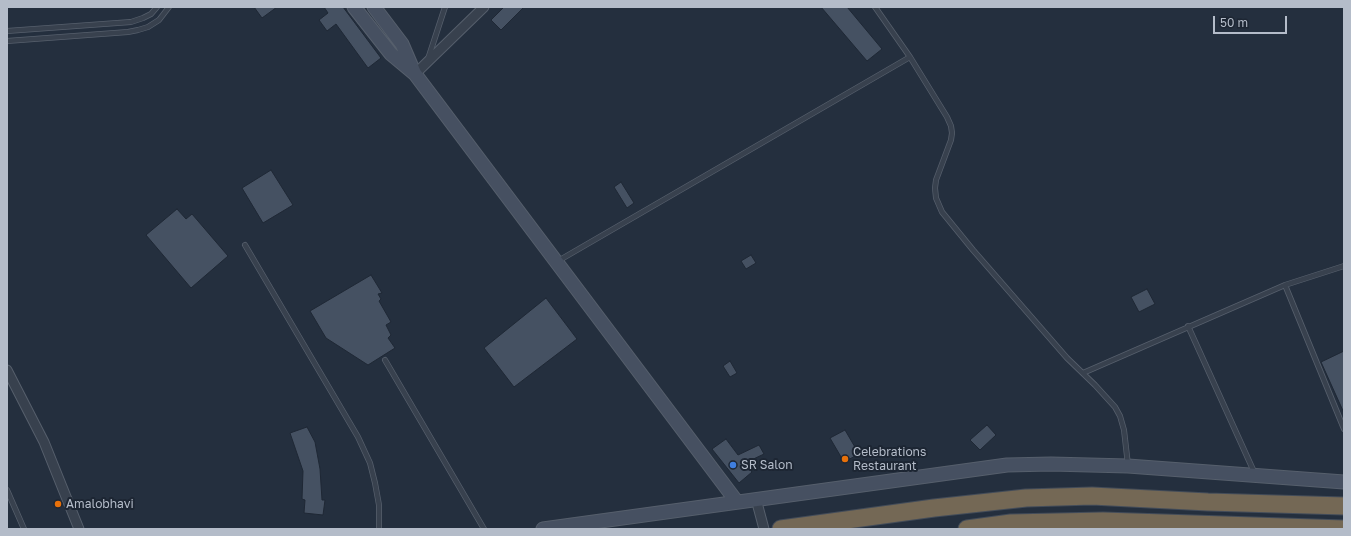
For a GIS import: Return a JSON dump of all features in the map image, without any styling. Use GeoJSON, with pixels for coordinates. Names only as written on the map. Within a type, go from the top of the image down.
{"type":"FeatureCollection","features":[{"type":"Feature","properties":{"kind":"highway"},"geometry":{"type":"LineString","coordinates":[[783,529],[934,508],[1033,497],[1092,496],[1208,502],[1344,506]]}},
{"type":"Feature","properties":{"kind":"highway"},"geometry":{"type":"LineString","coordinates":[[967,529],[1011,523],[1103,521],[1344,529]]}},
{"type":"Feature","properties":{"kind":"main road"},"geometry":{"type":"LineString","coordinates":[[354,7],[391,54],[414,74],[737,502]]}},
{"type":"Feature","properties":{"kind":"main road"},"geometry":{"type":"LineString","coordinates":[[374,7],[402,44],[414,74]]}},
{"type":"Feature","properties":{"kind":"main road"},"geometry":{"type":"LineString","coordinates":[[543,529],[1006,465],[1051,464],[1128,466],[1344,482]]}},
{"type":"Feature","properties":{"kind":"street"},"geometry":{"type":"LineString","coordinates":[[414,74],[484,7]]}},
{"type":"Feature","properties":{"kind":"street"},"geometry":{"type":"LineString","coordinates":[[7,370],[44,442],[79,529]]}},
{"type":"Feature","properties":{"kind":"street"},"geometry":{"type":"LineString","coordinates":[[756,499],[764,529]]}},
{"type":"Feature","properties":{"kind":"lane"},"geometry":{"type":"LineString","coordinates":[[7,31],[132,22],[151,14],[157,7]]}},
{"type":"Feature","properties":{"kind":"lane"},"geometry":{"type":"LineString","coordinates":[[7,40],[128,32],[148,27],[159,20],[169,7]]}},
{"type":"Feature","properties":{"kind":"lane"},"geometry":{"type":"LineString","coordinates":[[428,61],[445,7]]}},
{"type":"Feature","properties":{"kind":"lane"},"geometry":{"type":"LineString","coordinates":[[875,7],[910,57],[948,117],[951,126],[951,140],[936,180],[936,198],[942,212],[1067,358],[1108,398],[1120,416],[1124,430],[1128,466]]}},
{"type":"Feature","properties":{"kind":"lane"},"geometry":{"type":"LineString","coordinates":[[143,18],[148,27]]}},
{"type":"Feature","properties":{"kind":"lane"},"geometry":{"type":"LineString","coordinates":[[556,262],[910,57]]}},
{"type":"Feature","properties":{"kind":"lane"},"geometry":{"type":"LineString","coordinates":[[245,245],[358,437],[370,463],[375,483],[379,505],[379,529]]}},
{"type":"Feature","properties":{"kind":"lane"},"geometry":{"type":"LineString","coordinates":[[1082,373],[1285,285],[1344,266]]}},
{"type":"Feature","properties":{"kind":"lane"},"geometry":{"type":"LineString","coordinates":[[1285,285],[1344,429]]}},
{"type":"Feature","properties":{"kind":"lane"},"geometry":{"type":"LineString","coordinates":[[1188,326],[1256,476]]}},
{"type":"Feature","properties":{"kind":"lane"},"geometry":{"type":"LineString","coordinates":[[385,360],[484,529]]}},
{"type":"Feature","properties":{"kind":"lane"},"geometry":{"type":"LineString","coordinates":[[7,490],[24,529]]}},
{"type":"Feature","properties":{"kind":"building"},"geometry":{"type":"Polygon","coordinates":[[[254,7],[277,7],[262,18],[254,7]]]}},
{"type":"Feature","properties":{"kind":"building"},"geometry":{"type":"Polygon","coordinates":[[[324,7],[343,7],[381,58],[368,68],[336,24],[327,31],[319,20],[328,13],[324,7]]]}},
{"type":"Feature","properties":{"kind":"building"},"geometry":{"type":"Polygon","coordinates":[[[504,7],[524,7],[501,30],[491,20],[504,7]]]}},
{"type":"Feature","properties":{"kind":"building"},"geometry":{"type":"Polygon","coordinates":[[[821,7],[847,7],[882,49],[867,61],[821,7]]]}},
{"type":"Feature","properties":{"kind":"building"},"geometry":{"type":"Polygon","coordinates":[[[271,170],[293,205],[263,223],[242,188],[271,170]]]}},
{"type":"Feature","properties":{"kind":"building"},"geometry":{"type":"Polygon","coordinates":[[[621,182],[634,203],[627,208],[614,187],[621,182]]]}},
{"type":"Feature","properties":{"kind":"building"},"geometry":{"type":"Polygon","coordinates":[[[177,209],[186,219],[192,214],[228,256],[191,288],[146,235],[177,209]]]}},
{"type":"Feature","properties":{"kind":"building"},"geometry":{"type":"Polygon","coordinates":[[[751,255],[756,263],[746,269],[741,261],[751,255]]]}},
{"type":"Feature","properties":{"kind":"building"},"geometry":{"type":"Polygon","coordinates":[[[371,275],[382,293],[378,294],[381,299],[379,301],[391,322],[386,325],[391,335],[388,338],[395,348],[368,365],[326,338],[310,311],[371,275]]]}},
{"type":"Feature","properties":{"kind":"building"},"geometry":{"type":"Polygon","coordinates":[[[1147,289],[1155,304],[1139,312],[1131,297],[1147,289]]]}},
{"type":"Feature","properties":{"kind":"building"},"geometry":{"type":"Polygon","coordinates":[[[546,298],[577,339],[514,387],[484,348],[546,298]]]}},
{"type":"Feature","properties":{"kind":"building"},"geometry":{"type":"Polygon","coordinates":[[[1344,351],[1344,413],[1321,362],[1344,351]]]}},
{"type":"Feature","properties":{"kind":"building"},"geometry":{"type":"Polygon","coordinates":[[[730,361],[737,373],[730,377],[723,366],[730,361]]]}},
{"type":"Feature","properties":{"kind":"building"},"geometry":{"type":"Polygon","coordinates":[[[987,425],[996,435],[980,450],[970,440],[987,425]]]}},
{"type":"Feature","properties":{"kind":"building"},"geometry":{"type":"Polygon","coordinates":[[[307,427],[315,442],[320,469],[322,500],[325,500],[323,515],[304,513],[305,500],[302,499],[303,471],[290,433],[307,427]]]}},
{"type":"Feature","properties":{"kind":"building"},"geometry":{"type":"Polygon","coordinates":[[[845,430],[859,454],[844,462],[830,438],[845,430]]]}},
{"type":"Feature","properties":{"kind":"building"},"geometry":{"type":"Polygon","coordinates":[[[726,439],[738,455],[759,445],[764,454],[745,463],[752,472],[739,483],[712,449],[726,439]]]}},
{"type":"Feature","properties":{"kind":"place","name":"Celebrations Restaurant"},"geometry":{"type":"Point","coordinates":[845,459]}},
{"type":"Feature","properties":{"kind":"place","name":"SR Salon"},"geometry":{"type":"Point","coordinates":[733,465]}},
{"type":"Feature","properties":{"kind":"place","name":"Amalobhavi"},"geometry":{"type":"Point","coordinates":[58,504]}}]}
